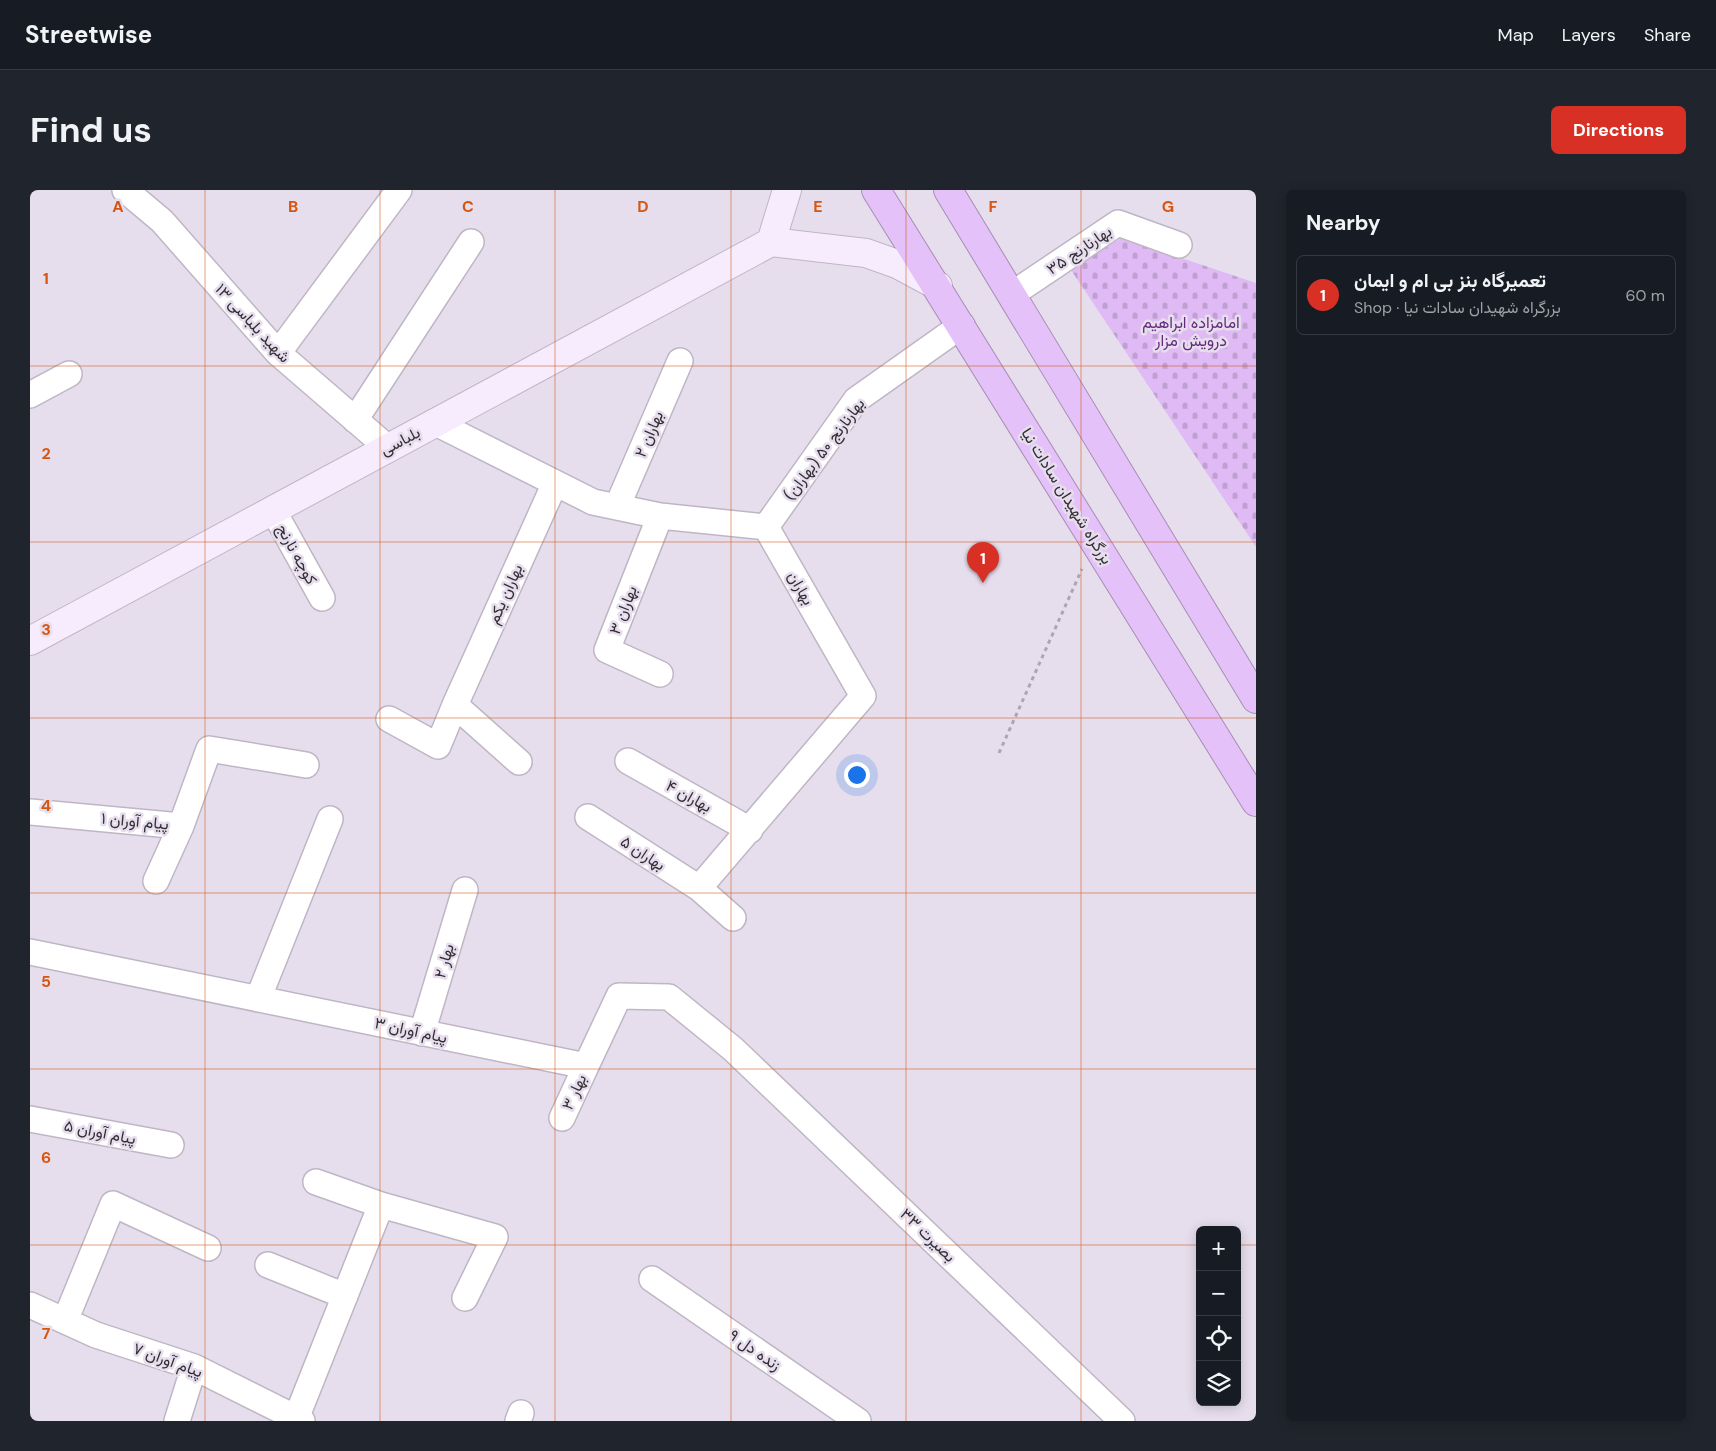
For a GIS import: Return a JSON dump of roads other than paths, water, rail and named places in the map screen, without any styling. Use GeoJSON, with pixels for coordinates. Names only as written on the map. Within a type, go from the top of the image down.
{"type":"FeatureCollection","features":[{"type":"Feature","properties":{"kind":"highway","name":"بزرگراه شهیدان سادات نیا"},"geometry":{"type":"LineString","coordinates":[[876,190],[938,286],[1256,802]]}},
{"type":"Feature","properties":{"kind":"highway"},"geometry":{"type":"LineString","coordinates":[[948,190],[1256,699]]}},
{"type":"Feature","properties":{"kind":"main road"},"geometry":{"type":"LineString","coordinates":[[787,190],[771,242],[866,253],[897,264],[938,286]]}},
{"type":"Feature","properties":{"kind":"main road","name":"بلباسی"},"geometry":{"type":"LineString","coordinates":[[30,641],[771,242]]}},
{"type":"Feature","properties":{"kind":"street","name":"شهید بلباسی ١٣"},"geometry":{"type":"LineString","coordinates":[[125,190],[162,221],[278,353],[388,448]]}},
{"type":"Feature","properties":{"kind":"street"},"geometry":{"type":"LineString","coordinates":[[278,353],[399,190]]}},
{"type":"Feature","properties":{"kind":"street","name":"بهارنارنج ۳۵"},"geometry":{"type":"LineString","coordinates":[[1011,295],[1118,223],[1179,245]]}},
{"type":"Feature","properties":{"kind":"street"},"geometry":{"type":"LineString","coordinates":[[355,420],[471,242]]}},
{"type":"Feature","properties":{"kind":"street","name":"بهارنارنج ۵۰ (بهاران)"},"geometry":{"type":"LineString","coordinates":[[766,527],[856,400],[962,326]]}},
{"type":"Feature","properties":{"kind":"street","name":"بهاران ۲"},"geometry":{"type":"LineString","coordinates":[[617,507],[680,361]]}},
{"type":"Feature","properties":{"kind":"street"},"geometry":{"type":"LineString","coordinates":[[30,396],[69,374]]}},
{"type":"Feature","properties":{"kind":"street"},"geometry":{"type":"LineString","coordinates":[[436,422],[592,502],[660,516],[766,527]]}},
{"type":"Feature","properties":{"kind":"street","name":"بهاران یکم"},"geometry":{"type":"LineString","coordinates":[[389,719],[438,746],[555,483]]}},
{"type":"Feature","properties":{"kind":"street","name":"کوچه نارنج"},"geometry":{"type":"LineString","coordinates":[[273,510],[322,598]]}},
{"type":"Feature","properties":{"kind":"street","name":"بهاران ۳"},"geometry":{"type":"LineString","coordinates":[[660,516],[607,650],[660,674]]}},
{"type":"Feature","properties":{"kind":"street","name":"بهاران"},"geometry":{"type":"LineString","coordinates":[[699,888],[863,696],[766,527]]}},
{"type":"Feature","properties":{"kind":"street"},"geometry":{"type":"LineString","coordinates":[[455,705],[520,762]]}},
{"type":"Feature","properties":{"kind":"street","name":"پیام آوران ۱"},"geometry":{"type":"LineString","coordinates":[[30,812],[181,826],[209,749],[306,765]]}},
{"type":"Feature","properties":{"kind":"street","name":"بهاران ۴"},"geometry":{"type":"LineString","coordinates":[[628,761],[750,830]]}},
{"type":"Feature","properties":{"kind":"street","name":"بهاران ۵"},"geometry":{"type":"LineString","coordinates":[[588,817],[699,888]]}},
{"type":"Feature","properties":{"kind":"street"},"geometry":{"type":"LineString","coordinates":[[258,999],[330,819]]}},
{"type":"Feature","properties":{"kind":"street"},"geometry":{"type":"LineString","coordinates":[[156,880],[181,826]]}},
{"type":"Feature","properties":{"kind":"street"},"geometry":{"type":"LineString","coordinates":[[699,888],[733,918]]}},
{"type":"Feature","properties":{"kind":"street","name":"بهار ۲"},"geometry":{"type":"LineString","coordinates":[[422,1033],[464,890]]}},
{"type":"Feature","properties":{"kind":"street","name":"پیام آوران ۳"},"geometry":{"type":"LineString","coordinates":[[30,952],[586,1066]]}},
{"type":"Feature","properties":{"kind":"street","name":"بصیرت ۳۳"},"geometry":{"type":"LineString","coordinates":[[586,1066],[619,996],[669,997],[733,1049],[1122,1421]]}},
{"type":"Feature","properties":{"kind":"street","name":"بهار ۳"},"geometry":{"type":"LineString","coordinates":[[562,1118],[586,1066]]}},
{"type":"Feature","properties":{"kind":"street","name":"پیام آوران ۵"},"geometry":{"type":"LineString","coordinates":[[30,1118],[170,1145]]}},
{"type":"Feature","properties":{"kind":"street"},"geometry":{"type":"LineString","coordinates":[[316,1182],[381,1205],[495,1237],[465,1298]]}},
{"type":"Feature","properties":{"kind":"street"},"geometry":{"type":"LineString","coordinates":[[65,1321],[112,1204],[208,1248]]}},
{"type":"Feature","properties":{"kind":"street"},"geometry":{"type":"LineString","coordinates":[[298,1420],[381,1205]]}},
{"type":"Feature","properties":{"kind":"street"},"geometry":{"type":"LineString","coordinates":[[268,1265],[345,1296]]}},
{"type":"Feature","properties":{"kind":"street","name":"زنده دل ۹"},"geometry":{"type":"LineString","coordinates":[[652,1279],[858,1421]]}},
{"type":"Feature","properties":{"kind":"street","name":"پیام آوران ۷"},"geometry":{"type":"LineString","coordinates":[[30,1305],[96,1335],[194,1367],[298,1420]]}},
{"type":"Feature","properties":{"kind":"street"},"geometry":{"type":"LineString","coordinates":[[177,1421],[194,1367]]}},
{"type":"Feature","properties":{"kind":"place","name":"تعمیرگاه بنز بی ام و ایمان"},"geometry":{"type":"Point","coordinates":[983,583]}},
{"type":"Feature","properties":{"kind":"park label","name":"امامزاده ابراهیم درویش مزار"},"geometry":{"type":"Point","coordinates":[1191,331]}}]}
